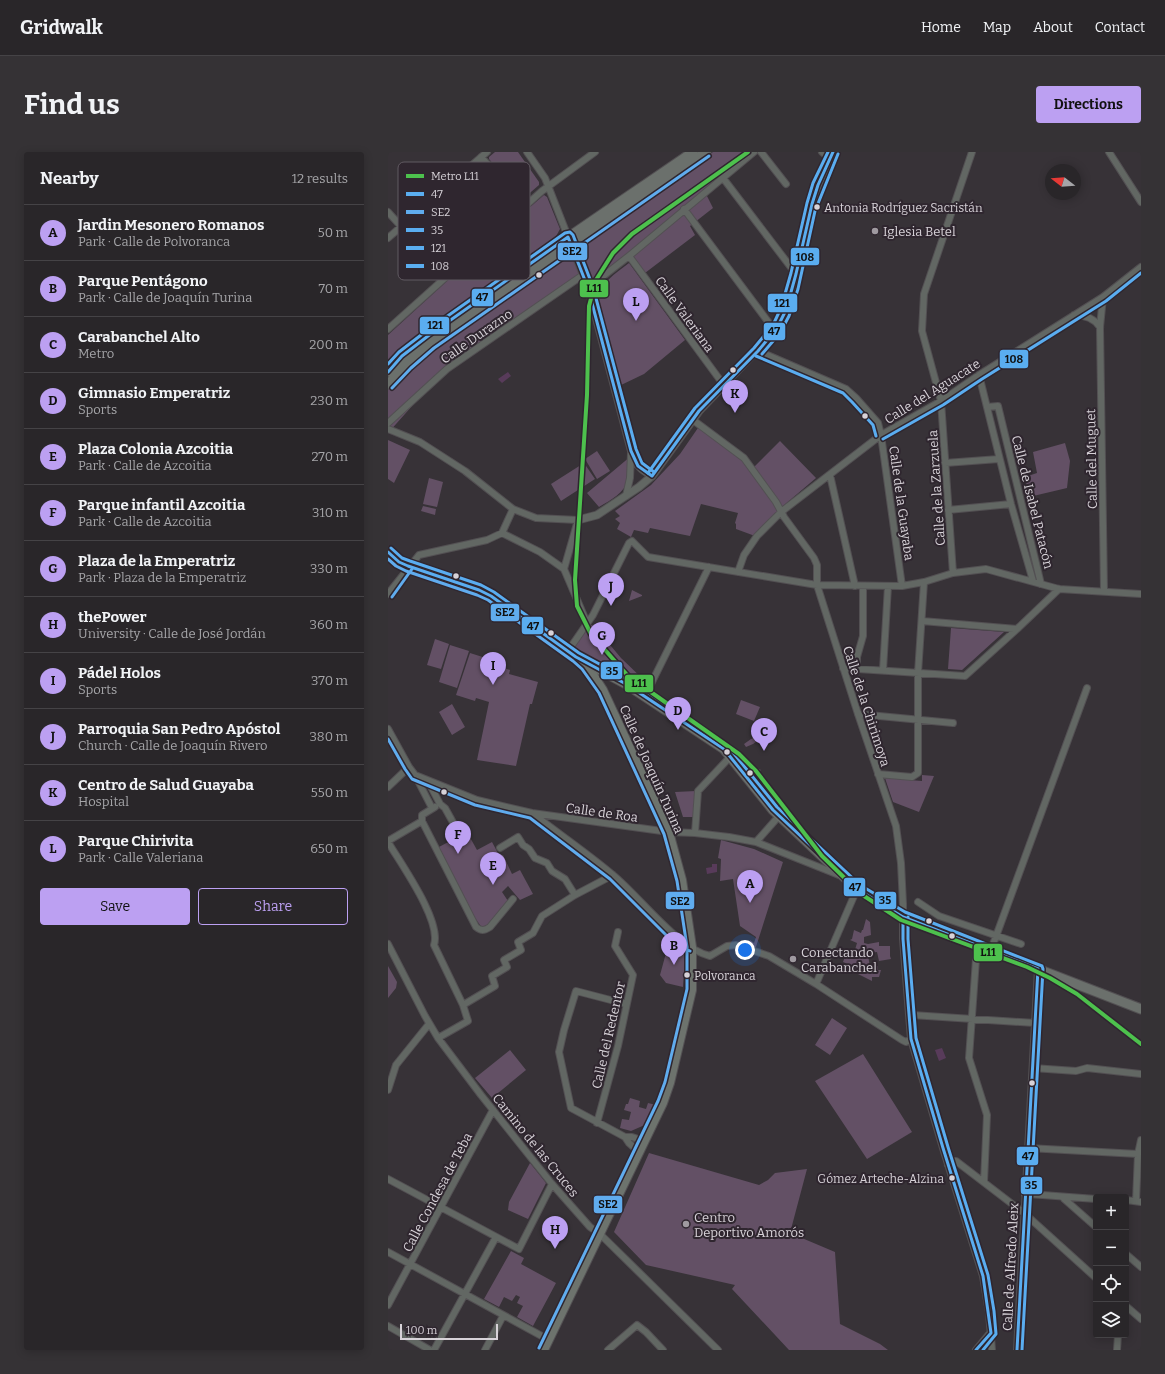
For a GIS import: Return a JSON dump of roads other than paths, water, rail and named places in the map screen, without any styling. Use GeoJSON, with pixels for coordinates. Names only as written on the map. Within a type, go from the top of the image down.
{"type":"FeatureCollection","features":[{"type":"Feature","properties":{"kind":"main road"},"geometry":{"type":"LineString","coordinates":[[530,264],[693,152]]}},
{"type":"Feature","properties":{"kind":"main road"},"geometry":{"type":"LineString","coordinates":[[530,275],[706,152]]}},
{"type":"Feature","properties":{"kind":"main road"},"geometry":{"type":"LineString","coordinates":[[388,372],[402,356],[507,280]]}},
{"type":"Feature","properties":{"kind":"main road"},"geometry":{"type":"LineString","coordinates":[[388,384],[431,344],[523,280]]}},
{"type":"Feature","properties":{"kind":"main road"},"geometry":{"type":"LineString","coordinates":[[388,552],[398,562],[479,590],[491,596],[576,657],[613,677],[724,749],[779,816],[857,890],[903,917],[1141,1009]]}},
{"type":"Feature","properties":{"kind":"main road","name":"Calle de Joaquín Turina"},"geometry":{"type":"LineString","coordinates":[[544,1350],[663,1102],[670,1084],[692,990],[692,947],[682,880],[669,832],[601,686],[586,666],[576,657]]}},
{"type":"Feature","properties":{"kind":"street"},"geometry":{"type":"LineString","coordinates":[[475,162],[487,152]]}},
{"type":"Feature","properties":{"kind":"street"},"geometry":{"type":"LineString","coordinates":[[527,152],[545,178],[588,288],[631,451],[642,471],[652,476]]}},
{"type":"Feature","properties":{"kind":"street"},"geometry":{"type":"LineString","coordinates":[[530,202],[548,186],[595,152]]}},
{"type":"Feature","properties":{"kind":"street"},"geometry":{"type":"LineString","coordinates":[[588,288],[629,256],[754,152]]}},
{"type":"Feature","properties":{"kind":"street"},"geometry":{"type":"LineString","coordinates":[[761,152],[786,184]]}},
{"type":"Feature","properties":{"kind":"street"},"geometry":{"type":"LineString","coordinates":[[822,152],[830,159]]}},
{"type":"Feature","properties":{"kind":"street"},"geometry":{"type":"LineString","coordinates":[[388,429],[420,442],[465,471],[513,510],[536,518],[578,520],[597,515],[639,487],[652,476],[700,410],[723,384],[758,351],[775,331],[786,310],[818,185],[833,152]]}},
{"type":"Feature","properties":{"kind":"street","name":"Calle de la Zarzuela"},"geometry":{"type":"LineString","coordinates":[[953,573],[941,401],[922,331],[924,294],[972,152]]}},
{"type":"Feature","properties":{"kind":"street"},"geometry":{"type":"LineString","coordinates":[[1109,152],[1141,202]]}},
{"type":"Feature","properties":{"kind":"street"},"geometry":{"type":"LineString","coordinates":[[481,157],[485,162]]}},
{"type":"Feature","properties":{"kind":"street"},"geometry":{"type":"LineString","coordinates":[[723,178],[796,274]]}},
{"type":"Feature","properties":{"kind":"street"},"geometry":{"type":"LineString","coordinates":[[684,209],[775,331]]}},
{"type":"Feature","properties":{"kind":"street"},"geometry":{"type":"LineString","coordinates":[[388,212],[398,224]]}},
{"type":"Feature","properties":{"kind":"street"},"geometry":{"type":"LineString","coordinates":[[388,238],[398,230]]}},
{"type":"Feature","properties":{"kind":"street","name":"Calle Valeriana"},"geometry":{"type":"LineString","coordinates":[[629,256],[723,384]]}},
{"type":"Feature","properties":{"kind":"street","name":"Calle del Aguacate"},"geometry":{"type":"LineString","coordinates":[[738,572],[744,555],[757,536],[781,512],[881,435],[941,401],[1074,315],[1141,267]]}},
{"type":"Feature","properties":{"kind":"street","name":"Calle Durazno"},"geometry":{"type":"LineString","coordinates":[[388,423],[447,369],[583,275]]}},
{"type":"Feature","properties":{"kind":"street"},"geometry":{"type":"LineString","coordinates":[[388,329],[442,280]]}},
{"type":"Feature","properties":{"kind":"street","name":"Calle del Muguet"},"geometry":{"type":"LineString","coordinates":[[1102,296],[1100,327],[1104,591]]}},
{"type":"Feature","properties":{"kind":"street"},"geometry":{"type":"LineString","coordinates":[[1074,315],[1089,318],[1097,322],[1100,327]]}},
{"type":"Feature","properties":{"kind":"street","name":"Calle de la Guayaba"},"geometry":{"type":"LineString","coordinates":[[758,351],[846,389],[878,423],[881,435],[902,586]]}},
{"type":"Feature","properties":{"kind":"street","name":"Calle de Isabel Patacón"},"geometry":{"type":"LineString","coordinates":[[979,375],[999,459],[1033,581]]}},
{"type":"Feature","properties":{"kind":"street","name":"Calle de Isabel Patacón"},"geometry":{"type":"LineString","coordinates":[[987,407],[998,406],[1041,584]]}},
{"type":"Feature","properties":{"kind":"street","name":"Calle de la Chirimoya"},"geometry":{"type":"LineString","coordinates":[[693,420],[744,458],[776,502],[781,512],[814,558],[817,565],[817,585],[858,714],[896,826],[902,862],[903,939],[911,1039],[948,1165],[983,1276],[989,1312],[992,1350]]}},
{"type":"Feature","properties":{"kind":"street","name":"Calle de Isabel Patacón"},"geometry":{"type":"LineString","coordinates":[[992,426],[1003,426]]}},
{"type":"Feature","properties":{"kind":"street"},"geometry":{"type":"LineString","coordinates":[[626,496],[630,478],[631,451]]}},
{"type":"Feature","properties":{"kind":"street"},"geometry":{"type":"LineString","coordinates":[[945,463],[999,459]]}},
{"type":"Feature","properties":{"kind":"street"},"geometry":{"type":"LineString","coordinates":[[830,474],[855,586]]}},
{"type":"Feature","properties":{"kind":"street"},"geometry":{"type":"LineString","coordinates":[[630,478],[633,484],[639,487]]}},
{"type":"Feature","properties":{"kind":"street"},"geometry":{"type":"LineString","coordinates":[[948,510],[1011,504]]}},
{"type":"Feature","properties":{"kind":"street"},"geometry":{"type":"LineString","coordinates":[[388,594],[408,566],[419,555],[487,540],[502,533],[513,510]]}},
{"type":"Feature","properties":{"kind":"street"},"geometry":{"type":"LineString","coordinates":[[564,569],[578,520]]}},
{"type":"Feature","properties":{"kind":"street"},"geometry":{"type":"LineString","coordinates":[[502,533],[540,552],[564,569],[587,623]]}},
{"type":"Feature","properties":{"kind":"street"},"geometry":{"type":"LineString","coordinates":[[1020,537],[1029,534]]}},
{"type":"Feature","properties":{"kind":"street"},"geometry":{"type":"LineString","coordinates":[[568,651],[593,615],[629,543],[632,541],[648,557],[817,585],[902,586],[924,582],[953,573],[986,569],[1059,589],[1141,594]]}},
{"type":"Feature","properties":{"kind":"street"},"geometry":{"type":"LineString","coordinates":[[650,684],[709,567]]}},
{"type":"Feature","properties":{"kind":"street"},"geometry":{"type":"LineString","coordinates":[[878,774],[912,777],[918,773],[918,673],[924,582]]}},
{"type":"Feature","properties":{"kind":"street"},"geometry":{"type":"LineString","coordinates":[[857,669],[856,657],[863,636],[863,586]]}},
{"type":"Feature","properties":{"kind":"street"},"geometry":{"type":"LineString","coordinates":[[883,670],[888,586]]}},
{"type":"Feature","properties":{"kind":"street"},"geometry":{"type":"LineString","coordinates":[[843,668],[965,676],[1059,589]]}},
{"type":"Feature","properties":{"kind":"street"},"geometry":{"type":"LineString","coordinates":[[922,621],[1017,629]]}},
{"type":"Feature","properties":{"kind":"street"},"geometry":{"type":"LineString","coordinates":[[991,950],[1087,688]]}},
{"type":"Feature","properties":{"kind":"street"},"geometry":{"type":"LineString","coordinates":[[858,714],[953,724]]}},
{"type":"Feature","properties":{"kind":"street"},"geometry":{"type":"LineString","coordinates":[[388,729],[415,775],[432,808]]}},
{"type":"Feature","properties":{"kind":"street"},"geometry":{"type":"LineString","coordinates":[[695,833],[698,791],[730,757]]}},
{"type":"Feature","properties":{"kind":"street"},"geometry":{"type":"LineString","coordinates":[[388,787],[409,767]]}},
{"type":"Feature","properties":{"kind":"street","name":"Calle de Roa"},"geometry":{"type":"LineString","coordinates":[[415,775],[477,800],[532,813],[669,832],[695,833],[756,842],[842,876]]}},
{"type":"Feature","properties":{"kind":"street"},"geometry":{"type":"LineString","coordinates":[[428,781],[440,804],[445,808],[455,826]]}},
{"type":"Feature","properties":{"kind":"street"},"geometry":{"type":"LineString","coordinates":[[440,804],[422,815],[422,821],[476,927],[479,930],[484,930],[490,927],[513,899]]}},
{"type":"Feature","properties":{"kind":"street"},"geometry":{"type":"LineString","coordinates":[[532,813],[613,875],[679,940],[703,954],[710,956],[727,946],[736,945],[770,956],[902,1040],[906,1042],[911,1039]]}},
{"type":"Feature","properties":{"kind":"street"},"geometry":{"type":"LineString","coordinates":[[756,842],[779,816]]}},
{"type":"Feature","properties":{"kind":"street"},"geometry":{"type":"LineString","coordinates":[[422,821],[388,842],[427,908],[436,940],[434,945],[463,1005],[468,1021],[438,1038]]}},
{"type":"Feature","properties":{"kind":"street"},"geometry":{"type":"LineString","coordinates":[[500,848],[518,837],[523,845],[530,849],[535,858],[548,863],[552,871],[565,879],[575,895]]}},
{"type":"Feature","properties":{"kind":"street"},"geometry":{"type":"LineString","coordinates":[[463,1005],[495,986],[492,976],[508,967],[504,960],[522,950],[518,942],[533,933],[542,916],[575,895],[613,875]]}},
{"type":"Feature","properties":{"kind":"street"},"geometry":{"type":"LineString","coordinates":[[816,984],[857,890]]}},
{"type":"Feature","properties":{"kind":"street"},"geometry":{"type":"LineString","coordinates":[[918,902],[939,916],[1021,944]]}},
{"type":"Feature","properties":{"kind":"street","name":"Calle del Redentor"},"geometry":{"type":"LineString","coordinates":[[597,1123],[618,1046],[633,975],[615,946],[618,932]]}},
{"type":"Feature","properties":{"kind":"street","name":"Camino de las Cruces"},"geometry":{"type":"LineString","coordinates":[[388,944],[429,1024],[438,1038],[552,1184],[590,1227],[600,1234],[718,1350]]}},
{"type":"Feature","properties":{"kind":"street"},"geometry":{"type":"LineString","coordinates":[[977,946],[969,1058],[987,1115],[984,1182]]}},
{"type":"Feature","properties":{"kind":"street","name":"Calle de Alfredo Aleix"},"geometry":{"type":"LineString","coordinates":[[1017,1350],[1038,969]]}},
{"type":"Feature","properties":{"kind":"street"},"geometry":{"type":"LineString","coordinates":[[626,1004],[576,991],[559,1052],[571,1108],[625,1137],[644,1140]]}},
{"type":"Feature","properties":{"kind":"street"},"geometry":{"type":"LineString","coordinates":[[909,1013],[912,1015],[1035,1023]]}},
{"type":"Feature","properties":{"kind":"street"},"geometry":{"type":"LineString","coordinates":[[388,1090],[396,1065],[429,1024]]}},
{"type":"Feature","properties":{"kind":"street"},"geometry":{"type":"LineString","coordinates":[[1033,1068],[1076,1071],[1087,1068],[1141,1074]]}},
{"type":"Feature","properties":{"kind":"street","name":"Calle Condesa de Teba"},"geometry":{"type":"LineString","coordinates":[[388,1305],[493,1110]]}},
{"type":"Feature","properties":{"kind":"street"},"geometry":{"type":"LineString","coordinates":[[625,1137],[629,1144],[639,1152]]}},
{"type":"Feature","properties":{"kind":"street"},"geometry":{"type":"LineString","coordinates":[[1138,1202],[1138,1154],[1141,1140]]}},
{"type":"Feature","properties":{"kind":"street"},"geometry":{"type":"LineString","coordinates":[[1028,1148],[1138,1154]]}},
{"type":"Feature","properties":{"kind":"street"},"geometry":{"type":"LineString","coordinates":[[948,1165],[950,1161],[955,1160],[984,1182],[1024,1213],[1093,1275]]}},
{"type":"Feature","properties":{"kind":"street"},"geometry":{"type":"LineString","coordinates":[[388,1179],[519,1249],[552,1184]]}},
{"type":"Feature","properties":{"kind":"street"},"geometry":{"type":"LineString","coordinates":[[1025,1195],[1093,1198]]}},
{"type":"Feature","properties":{"kind":"street"},"geometry":{"type":"LineString","coordinates":[[1062,1197],[1093,1224]]}},
{"type":"Feature","properties":{"kind":"street"},"geometry":{"type":"LineString","coordinates":[[434,1350],[496,1237]]}},
{"type":"Feature","properties":{"kind":"street"},"geometry":{"type":"LineString","coordinates":[[388,1252],[549,1340]]}},
{"type":"Feature","properties":{"kind":"street"},"geometry":{"type":"LineString","coordinates":[[1129,1257],[1141,1267]]}},
{"type":"Feature","properties":{"kind":"street"},"geometry":{"type":"LineString","coordinates":[[1129,1309],[1141,1319]]}},
{"type":"Feature","properties":{"kind":"street"},"geometry":{"type":"LineString","coordinates":[[485,1350],[503,1316]]}},
{"type":"Feature","properties":{"kind":"street"},"geometry":{"type":"LineString","coordinates":[[608,1350],[637,1325],[646,1332],[662,1350]]}},
{"type":"Feature","properties":{"kind":"street"},"geometry":{"type":"LineString","coordinates":[[388,1326],[430,1350]]}},
{"type":"Feature","properties":{"kind":"street"},"geometry":{"type":"LineString","coordinates":[[976,1350],[991,1333]]}},
{"type":"Feature","properties":{"kind":"street"},"geometry":{"type":"LineString","coordinates":[[1117,1350],[1118,1338]]}},
{"type":"Feature","properties":{"kind":"metro line","name":"L11"},"geometry":{"type":"LineString","coordinates":[[748,152],[632,234],[613,253],[596,280],[589,306],[587,395],[575,580],[577,606],[591,634],[628,676],[739,754],[756,771],[822,856],[861,894],[901,920],[1027,967],[1050,978],[1077,994],[1141,1044]]}},
{"type":"Feature","properties":{"kind":"place","name":"Antonia Rodríguez Sacristán"},"geometry":{"type":"Point","coordinates":[817,207]}},
{"type":"Feature","properties":{"kind":"place","name":"Iglesia Betel"},"geometry":{"type":"Point","coordinates":[875,231]}},
{"type":"Feature","properties":{"kind":"place","name":"Parque Chirivita"},"geometry":{"type":"Point","coordinates":[636,321]}},
{"type":"Feature","properties":{"kind":"place","name":"Centro de Salud Guayaba"},"geometry":{"type":"Point","coordinates":[735,413]}},
{"type":"Feature","properties":{"kind":"place","name":"Parroquia San Pedro Apóstol"},"geometry":{"type":"Point","coordinates":[611,606]}},
{"type":"Feature","properties":{"kind":"place","name":"Plaza de la Emperatriz"},"geometry":{"type":"Point","coordinates":[602,655]}},
{"type":"Feature","properties":{"kind":"place","name":"Pádel Holos"},"geometry":{"type":"Point","coordinates":[493,685]}},
{"type":"Feature","properties":{"kind":"place","name":"Gimnasio Emperatriz"},"geometry":{"type":"Point","coordinates":[678,730]}},
{"type":"Feature","properties":{"kind":"place","name":"Carabanchel Alto"},"geometry":{"type":"Point","coordinates":[764,751]}},
{"type":"Feature","properties":{"kind":"place","name":"Parque infantil Azcoitia"},"geometry":{"type":"Point","coordinates":[458,854]}},
{"type":"Feature","properties":{"kind":"place","name":"Plaza Colonia Azcoitia"},"geometry":{"type":"Point","coordinates":[493,885]}},
{"type":"Feature","properties":{"kind":"place","name":"Jardin Mesonero Romanos"},"geometry":{"type":"Point","coordinates":[750,903]}},
{"type":"Feature","properties":{"kind":"place","name":"Conectando Carabanchel"},"geometry":{"type":"Point","coordinates":[793,959]}},
{"type":"Feature","properties":{"kind":"place","name":"Parque Pentágono"},"geometry":{"type":"Point","coordinates":[674,965]}},
{"type":"Feature","properties":{"kind":"place","name":"Polvoranca"},"geometry":{"type":"Point","coordinates":[687,975]}},
{"type":"Feature","properties":{"kind":"place","name":"Gómez Arteche-Alzina"},"geometry":{"type":"Point","coordinates":[952,1178]}},
{"type":"Feature","properties":{"kind":"place","name":"Centro Deportivo Amorós"},"geometry":{"type":"Point","coordinates":[686,1224]}},
{"type":"Feature","properties":{"kind":"place","name":"thePower"},"geometry":{"type":"Point","coordinates":[555,1249]}}]}
